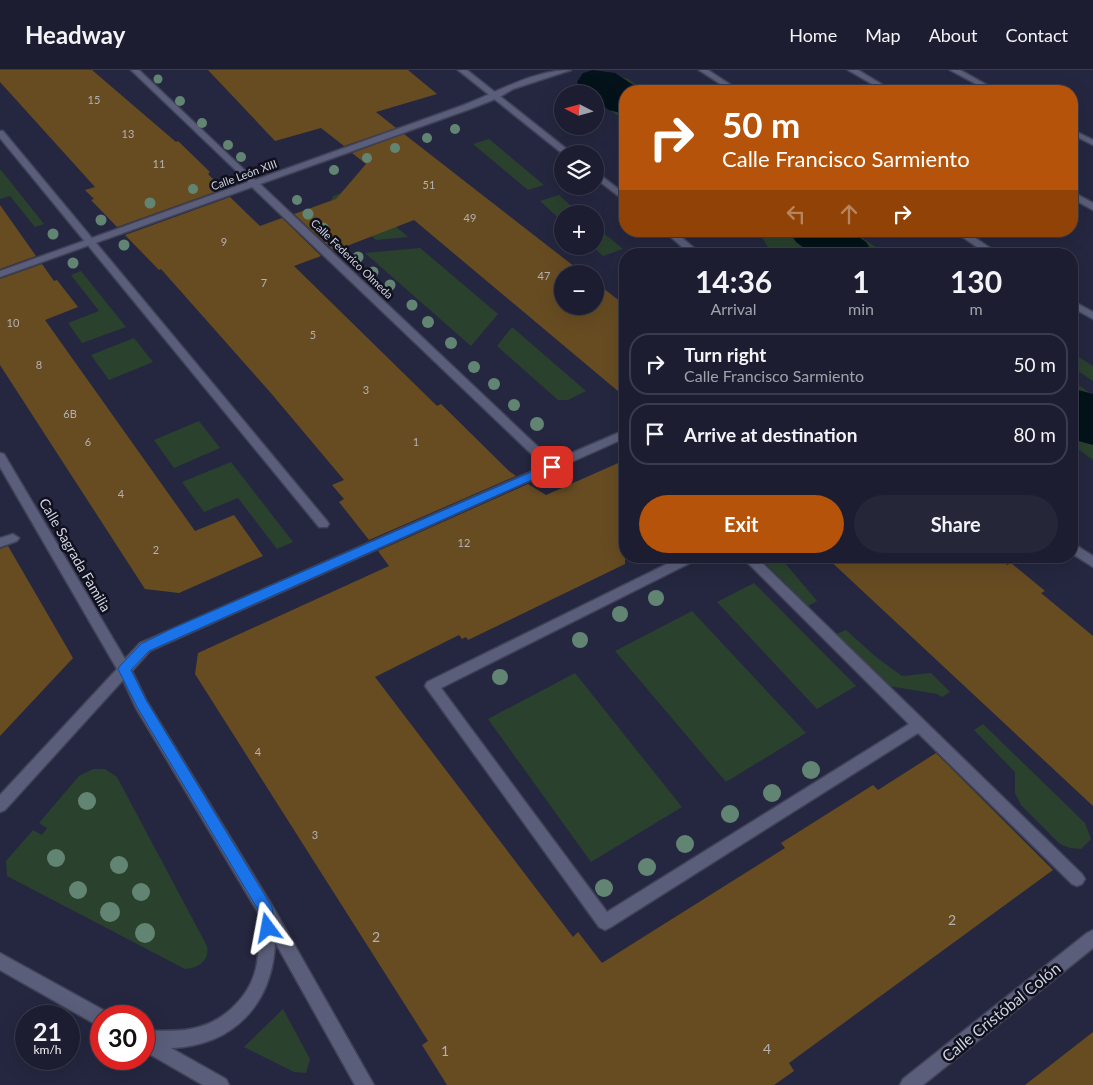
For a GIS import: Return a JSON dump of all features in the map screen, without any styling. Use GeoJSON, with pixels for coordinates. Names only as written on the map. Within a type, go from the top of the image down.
{"type":"FeatureCollection","features":[{"type":"Feature","properties":{"kind":"street","name":"Calle Federico Olmeda"},"geometry":{"type":"LineString","coordinates":[[135,70],[552,467]]}},
{"type":"Feature","properties":{"kind":"street"},"geometry":{"type":"LineString","coordinates":[[462,70],[558,145]]}},
{"type":"Feature","properties":{"kind":"street","name":"Calle León XIII"},"geometry":{"type":"LineString","coordinates":[[0,274],[495,96],[510,87],[567,70]]}},
{"type":"Feature","properties":{"kind":"street"},"geometry":{"type":"LineString","coordinates":[[703,70],[727,85]]}},
{"type":"Feature","properties":{"kind":"street"},"geometry":{"type":"LineString","coordinates":[[852,70],[878,85]]}},
{"type":"Feature","properties":{"kind":"street"},"geometry":{"type":"LineString","coordinates":[[954,70],[983,85]]}},
{"type":"Feature","properties":{"kind":"street"},"geometry":{"type":"LineString","coordinates":[[0,133],[323,524]]}},
{"type":"Feature","properties":{"kind":"street"},"geometry":{"type":"LineString","coordinates":[[1078,135],[1093,143]]}},
{"type":"Feature","properties":{"kind":"street"},"geometry":{"type":"LineString","coordinates":[[604,181],[619,193]]}},
{"type":"Feature","properties":{"kind":"street"},"geometry":{"type":"LineString","coordinates":[[1078,198],[1093,206]]}},
{"type":"Feature","properties":{"kind":"street"},"geometry":{"type":"LineString","coordinates":[[675,237],[689,248]]}},
{"type":"Feature","properties":{"kind":"street"},"geometry":{"type":"LineString","coordinates":[[967,237],[985,248]]}},
{"type":"Feature","properties":{"kind":"street"},"geometry":{"type":"LineString","coordinates":[[1078,307],[1093,316]]}},
{"type":"Feature","properties":{"kind":"street"},"geometry":{"type":"LineString","coordinates":[[0,805],[145,647],[619,437]]}},
{"type":"Feature","properties":{"kind":"street","name":"Calle Sagrada Familia"},"geometry":{"type":"LineString","coordinates":[[0,457],[124,669],[141,704],[267,912],[365,1085]]}},
{"type":"Feature","properties":{"kind":"street"},"geometry":{"type":"LineString","coordinates":[[0,543],[13,538]]}},
{"type":"Feature","properties":{"kind":"street"},"geometry":{"type":"LineString","coordinates":[[1078,551],[1093,562]]}},
{"type":"Feature","properties":{"kind":"street"},"geometry":{"type":"LineString","coordinates":[[680,563],[432,686],[605,922],[919,725]]}},
{"type":"Feature","properties":{"kind":"street"},"geometry":{"type":"LineString","coordinates":[[754,563],[1076,879]]}},
{"type":"Feature","properties":{"kind":"street"},"geometry":{"type":"LineString","coordinates":[[155,1040],[197,1036],[222,1026],[242,1011],[257,992],[266,966],[269,944],[267,912]]}},
{"type":"Feature","properties":{"kind":"street","name":"Calle Cristóbal Colón"},"geometry":{"type":"LineString","coordinates":[[909,1085],[1093,938]]}},
{"type":"Feature","properties":{"kind":"street"},"geometry":{"type":"LineString","coordinates":[[0,961],[90,1012]]}},
{"type":"Feature","properties":{"kind":"street"},"geometry":{"type":"LineString","coordinates":[[155,1047],[220,1085]]}},
{"type":"Feature","properties":{"kind":"green space"},"geometry":{"type":"Polygon","coordinates":[[[614,75],[628,79],[636,85],[619,85],[619,117],[604,106],[604,85],[580,85],[614,75]]]}},
{"type":"Feature","properties":{"kind":"green space"},"geometry":{"type":"Polygon","coordinates":[[[489,139],[544,185],[528,190],[473,144],[489,139]]]}},
{"type":"Feature","properties":{"kind":"green space"},"geometry":{"type":"Polygon","coordinates":[[[0,170],[44,224],[35,227],[10,196],[0,199],[0,170]]]}},
{"type":"Feature","properties":{"kind":"green space"},"geometry":{"type":"Polygon","coordinates":[[[352,189],[408,237],[376,240],[331,201],[333,196],[352,189]]]}},
{"type":"Feature","properties":{"kind":"green space"},"geometry":{"type":"Polygon","coordinates":[[[559,195],[570,205],[554,205],[554,214],[540,201],[559,195]]]}},
{"type":"Feature","properties":{"kind":"green space"},"geometry":{"type":"Polygon","coordinates":[[[604,233],[622,248],[603,256],[602,255],[604,255],[604,233]]]}},
{"type":"Feature","properties":{"kind":"green space"},"geometry":{"type":"Polygon","coordinates":[[[762,237],[861,237],[877,248],[768,248],[762,237]]]}},
{"type":"Feature","properties":{"kind":"green space"},"geometry":{"type":"Polygon","coordinates":[[[420,248],[498,314],[471,346],[365,253],[420,248]]]}},
{"type":"Feature","properties":{"kind":"green space"},"geometry":{"type":"Polygon","coordinates":[[[81,271],[126,327],[82,343],[68,323],[99,311],[71,275],[81,271]]]}},
{"type":"Feature","properties":{"kind":"green space"},"geometry":{"type":"Polygon","coordinates":[[[512,327],[586,391],[568,400],[558,400],[497,346],[512,327]]]}},
{"type":"Feature","properties":{"kind":"green space"},"geometry":{"type":"Polygon","coordinates":[[[134,338],[153,362],[109,380],[91,355],[134,338]]]}},
{"type":"Feature","properties":{"kind":"green space"},"geometry":{"type":"Polygon","coordinates":[[[1078,356],[1093,366],[1093,381],[1078,371],[1078,356]]]}},
{"type":"Feature","properties":{"kind":"green space"},"geometry":{"type":"Polygon","coordinates":[[[1078,385],[1093,395],[1093,460],[1078,449],[1078,385]]]}},
{"type":"Feature","properties":{"kind":"green space"},"geometry":{"type":"Polygon","coordinates":[[[199,421],[220,448],[174,468],[154,440],[199,421]]]}},
{"type":"Feature","properties":{"kind":"green space"},"geometry":{"type":"Polygon","coordinates":[[[231,462],[293,542],[277,549],[238,498],[204,512],[182,482],[231,462]]]}},
{"type":"Feature","properties":{"kind":"green space"},"geometry":{"type":"Polygon","coordinates":[[[765,563],[785,563],[817,601],[808,606],[765,563]]]}},
{"type":"Feature","properties":{"kind":"green space"},"geometry":{"type":"Polygon","coordinates":[[[754,583],[856,686],[817,709],[717,602],[754,583]]]}},
{"type":"Feature","properties":{"kind":"green space"},"geometry":{"type":"Polygon","coordinates":[[[692,611],[806,733],[726,782],[615,651],[692,611]]]}},
{"type":"Feature","properties":{"kind":"green space"},"geometry":{"type":"Polygon","coordinates":[[[846,630],[876,657],[902,676],[931,673],[950,692],[942,697],[937,694],[889,686],[836,634],[846,630]]]}},
{"type":"Feature","properties":{"kind":"green space"},"geometry":{"type":"Polygon","coordinates":[[[575,673],[682,807],[591,862],[488,719],[575,673]]]}},
{"type":"Feature","properties":{"kind":"green space"},"geometry":{"type":"Polygon","coordinates":[[[983,724],[1085,823],[1091,839],[1081,849],[1070,848],[1060,844],[1021,805],[1015,793],[1015,772],[974,730],[983,724]]]}},
{"type":"Feature","properties":{"kind":"green space"},"geometry":{"type":"Polygon","coordinates":[[[93,769],[105,769],[117,777],[207,946],[207,956],[202,963],[185,969],[7,876],[6,861],[33,830],[42,835],[47,828],[39,823],[79,776],[93,769]]]}},
{"type":"Feature","properties":{"kind":"green space"},"geometry":{"type":"Polygon","coordinates":[[[283,1009],[310,1059],[306,1073],[294,1072],[244,1047],[283,1009]]]}},
{"type":"Feature","properties":{"kind":"building"},"geometry":{"type":"Polygon","coordinates":[[[0,70],[92,70],[176,142],[178,141],[210,172],[208,174],[223,189],[117,227],[91,200],[94,199],[85,190],[95,187],[0,82],[0,70]]]}},
{"type":"Feature","properties":{"kind":"building"},"geometry":{"type":"Polygon","coordinates":[[[208,70],[408,70],[437,94],[376,112],[396,128],[344,146],[321,128],[275,141],[208,70]]]}},
{"type":"Feature","properties":{"kind":"building"},"geometry":{"type":"Polygon","coordinates":[[[404,134],[554,251],[554,255],[560,255],[572,265],[554,265],[554,315],[604,315],[604,289],[619,300],[619,392],[414,220],[334,251],[294,214],[336,199],[366,164],[352,153],[404,134]]]}},
{"type":"Feature","properties":{"kind":"building"},"geometry":{"type":"Polygon","coordinates":[[[230,197],[260,226],[282,218],[321,256],[294,266],[437,406],[441,404],[516,476],[369,540],[339,502],[344,499],[332,485],[344,480],[270,392],[161,269],[159,270],[125,235],[230,197]]]}},
{"type":"Feature","properties":{"kind":"building"},"geometry":{"type":"Polygon","coordinates":[[[0,205],[36,256],[0,269],[0,205]]]}},
{"type":"Feature","properties":{"kind":"building"},"geometry":{"type":"Polygon","coordinates":[[[42,264],[54,281],[57,280],[78,307],[45,320],[195,531],[234,515],[263,556],[179,593],[145,589],[0,365],[0,279],[42,264]]]}},
{"type":"Feature","properties":{"kind":"building"},"geometry":{"type":"Polygon","coordinates":[[[619,463],[619,563],[625,564],[468,640],[466,637],[462,639],[459,635],[375,677],[573,937],[578,932],[602,963],[785,848],[781,843],[873,785],[878,790],[936,753],[1053,870],[789,1063],[794,1071],[774,1085],[447,1085],[422,1045],[428,1041],[195,674],[198,653],[389,566],[378,551],[528,484],[546,495],[619,463]]]}},
{"type":"Feature","properties":{"kind":"building"},"geometry":{"type":"Polygon","coordinates":[[[8,546],[73,658],[0,736],[0,549],[8,546]]]}},
{"type":"Feature","properties":{"kind":"building"},"geometry":{"type":"Polygon","coordinates":[[[833,563],[1005,563],[1007,565],[1011,563],[1045,591],[1041,593],[1093,636],[1093,806],[833,563]]]}},
{"type":"Feature","properties":{"kind":"building"},"geometry":{"type":"Polygon","coordinates":[[[1093,1032],[1093,1085],[1025,1085],[1093,1032]]]}},
{"type":"Feature","properties":{"kind":"waterway"},"geometry":{"type":"LineString","coordinates":[[599,82],[619,96]]}},
{"type":"Feature","properties":{"kind":"waterway"},"geometry":{"type":"LineString","coordinates":[[823,237],[839,248]]}},
{"type":"Feature","properties":{"kind":"waterway"},"geometry":{"type":"LineString","coordinates":[[1078,414],[1093,424]]}},
{"type":"Feature","properties":{"kind":"route"},"geometry":{"type":"LineString","coordinates":[[268,928],[267,912],[141,704],[124,669],[145,647],[552,467]]}}]}
